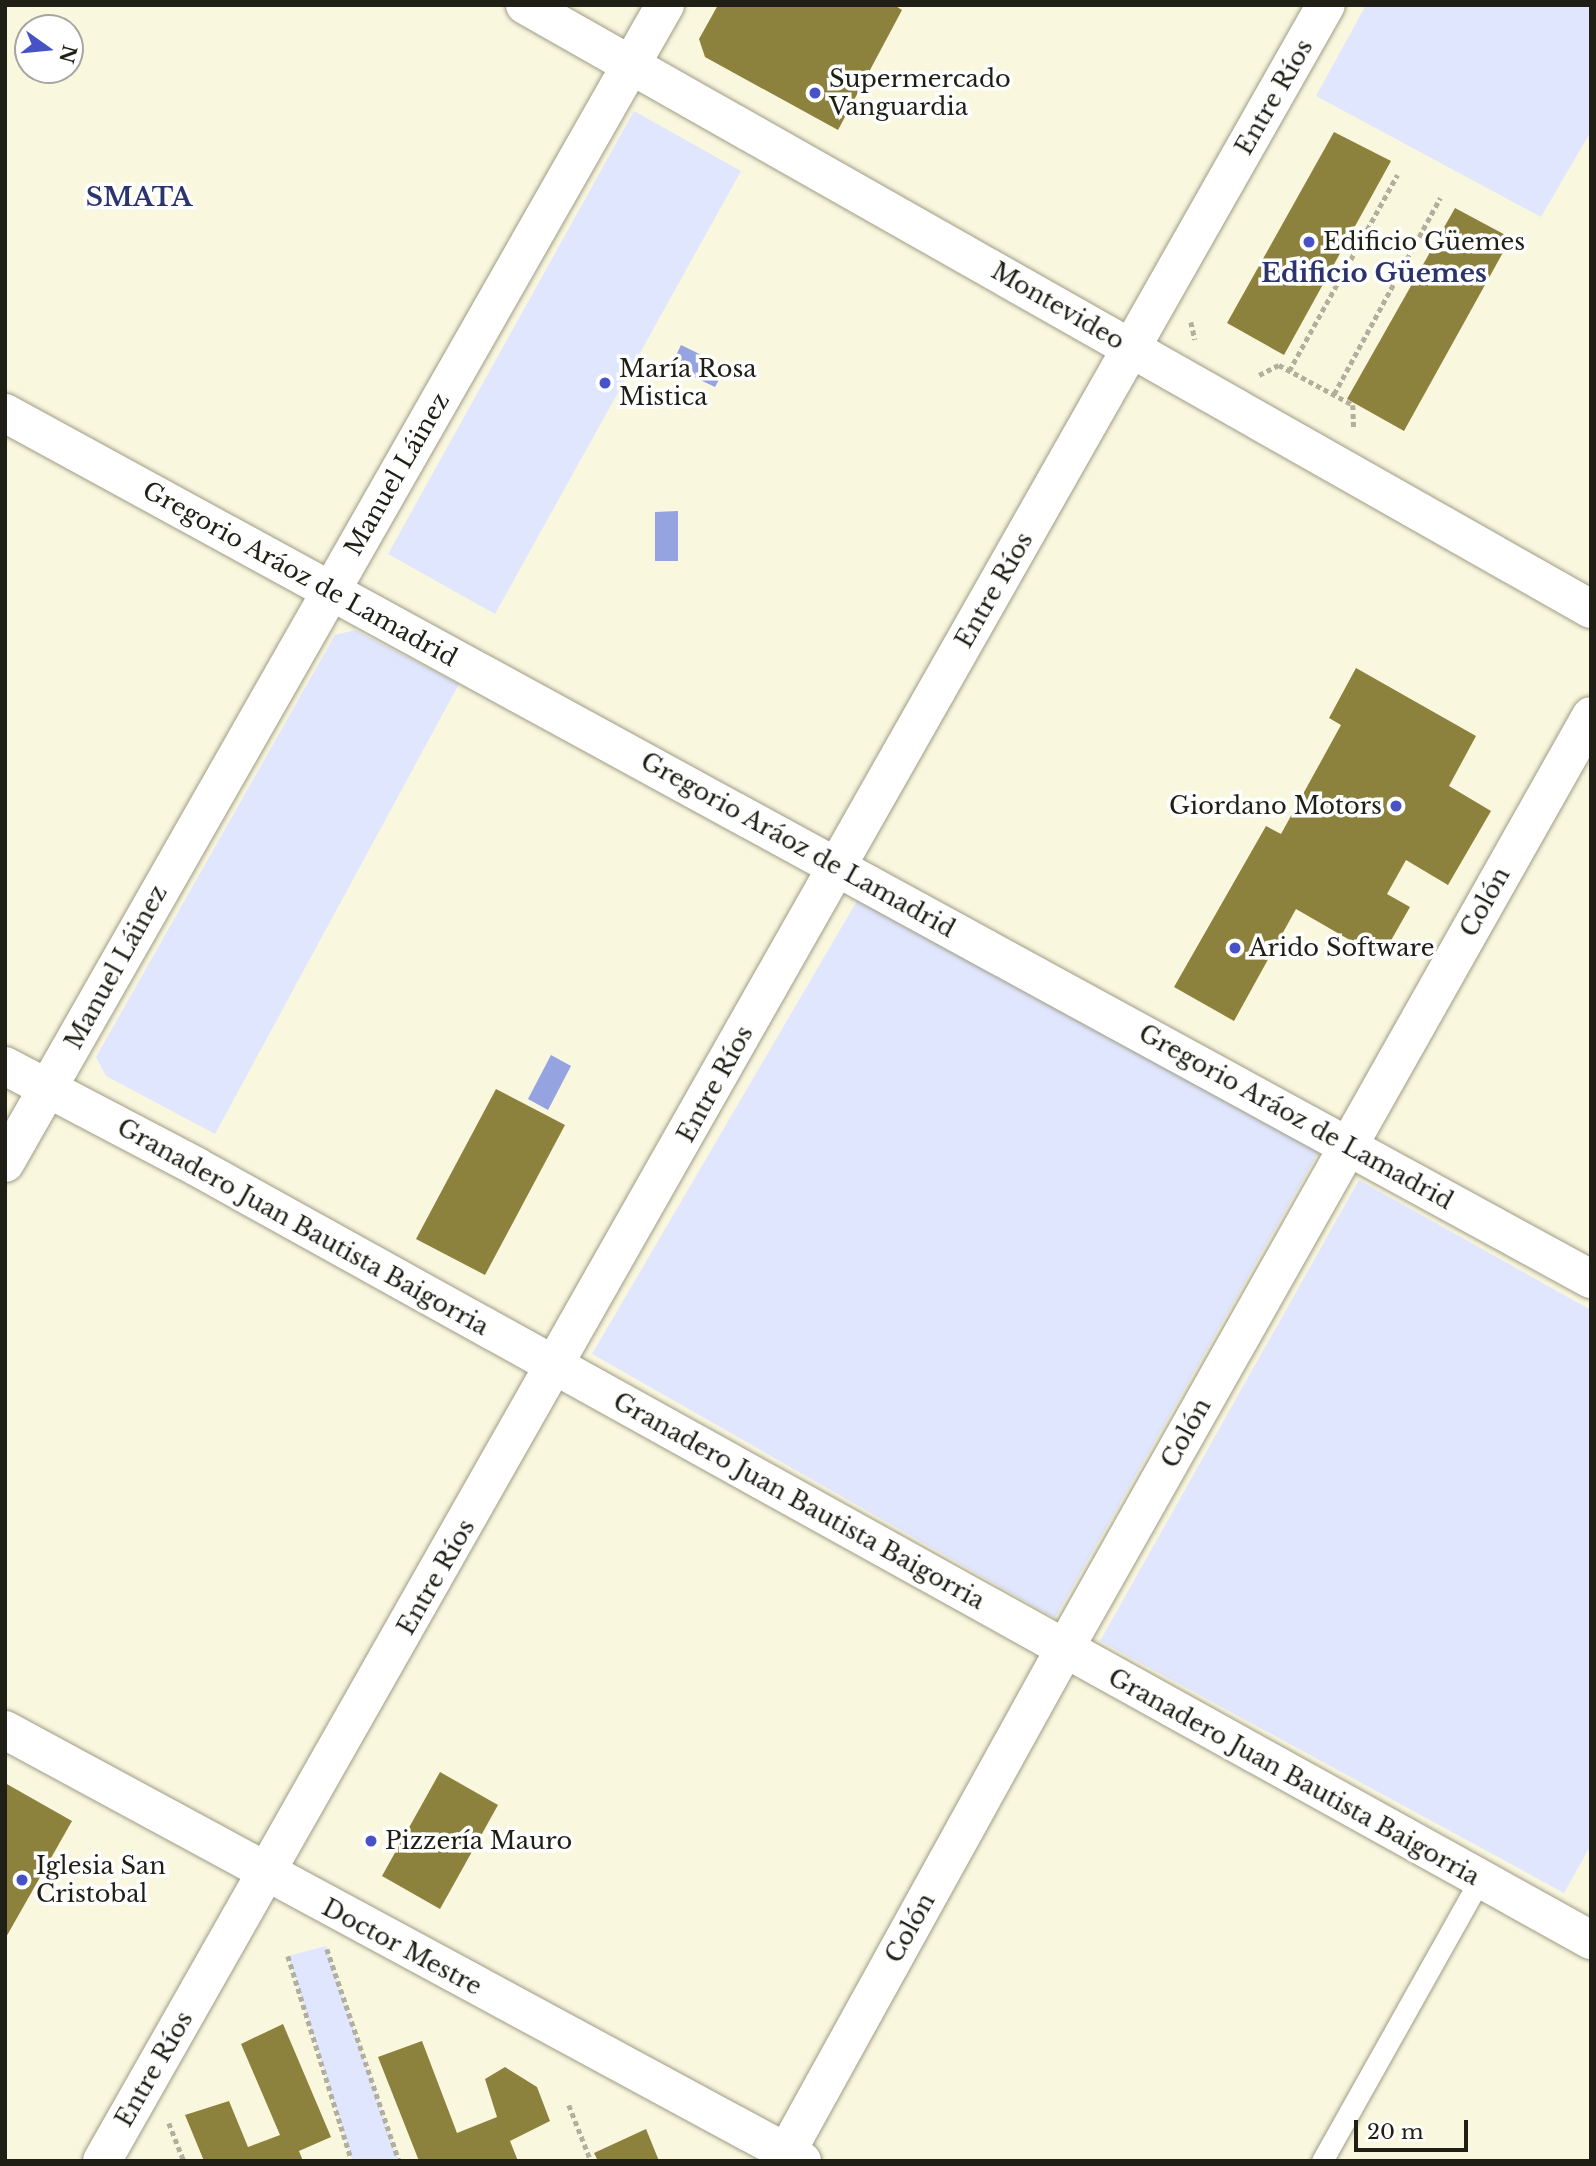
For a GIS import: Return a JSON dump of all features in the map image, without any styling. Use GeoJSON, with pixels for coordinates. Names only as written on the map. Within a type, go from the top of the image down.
{"type":"FeatureCollection","features":[{"type":"Feature","properties":{"kind":"street","name":"Montevideo"},"geometry":{"type":"LineString","coordinates":[[525,5],[1591,609]]}},
{"type":"Feature","properties":{"kind":"street","name":"Manuel Láinez"},"geometry":{"type":"LineString","coordinates":[[5,1163],[665,5]]}},
{"type":"Feature","properties":{"kind":"street","name":"Entre Ríos"},"geometry":{"type":"LineString","coordinates":[[102,2161],[1326,5]]}},
{"type":"Feature","properties":{"kind":"street","name":"Gregorio Aráoz de Lamadrid"},"geometry":{"type":"LineString","coordinates":[[5,413],[1591,1279]]}},
{"type":"Feature","properties":{"kind":"street","name":"Colón"},"geometry":{"type":"LineString","coordinates":[[794,2157],[1065,1648],[1591,716]]}},
{"type":"Feature","properties":{"kind":"street","name":"Granadero Juan Bautista Baigorria"},"geometry":{"type":"LineString","coordinates":[[5,1066],[197,1167],[1065,1648],[1479,1881],[1589,1933]]}},
{"type":"Feature","properties":{"kind":"street","name":"Doctor Mestre"},"geometry":{"type":"LineString","coordinates":[[5,1730],[794,2157]]}},
{"type":"Feature","properties":{"kind":"lane"},"geometry":{"type":"LineString","coordinates":[[1322,2161],[1479,1881]]}},
{"type":"Feature","properties":{"kind":"path"},"geometry":{"type":"LineString","coordinates":[[1289,371],[1397,175]]}},
{"type":"Feature","properties":{"kind":"path"},"geometry":{"type":"LineString","coordinates":[[1334,394],[1440,198]]}},
{"type":"Feature","properties":{"kind":"path"},"geometry":{"type":"LineString","coordinates":[[1191,318],[1196,346]]}},
{"type":"Feature","properties":{"kind":"path"},"geometry":{"type":"LineString","coordinates":[[1256,376],[1279,365],[1334,394],[1353,405],[1353,429],[1364,435]]}},
{"type":"Feature","properties":{"kind":"path"},"geometry":{"type":"LineString","coordinates":[[326,1946],[398,2161]]}},
{"type":"Feature","properties":{"kind":"path"},"geometry":{"type":"LineString","coordinates":[[288,1956],[352,2161]]}},
{"type":"Feature","properties":{"kind":"path"},"geometry":{"type":"LineString","coordinates":[[569,2105],[591,2161]]}},
{"type":"Feature","properties":{"kind":"path"},"geometry":{"type":"LineString","coordinates":[[169,2123],[184,2161]]}},
{"type":"Feature","properties":{"kind":"shaded area"},"geometry":{"type":"Polygon","coordinates":[[[1366,5],[1591,5],[1591,131],[1541,217],[1316,96],[1366,5]]]}},
{"type":"Feature","properties":{"kind":"shaded area"},"geometry":{"type":"Polygon","coordinates":[[[634,111],[741,171],[495,614],[388,554],[634,111]]]}},
{"type":"Feature","properties":{"kind":"shaded area"},"geometry":{"type":"Polygon","coordinates":[[[355,630],[459,684],[215,1134],[106,1076],[96,1057],[335,635],[355,630]]]}},
{"type":"Feature","properties":{"kind":"shaded area"},"geometry":{"type":"Polygon","coordinates":[[[861,894],[1319,1151],[1055,1618],[592,1354],[861,894]]]}},
{"type":"Feature","properties":{"kind":"shaded area"},"geometry":{"type":"Polygon","coordinates":[[[1359,1180],[1591,1310],[1591,1845],[1564,1893],[1100,1641],[1359,1180]]]}},
{"type":"Feature","properties":{"kind":"shaded area"},"geometry":{"type":"Polygon","coordinates":[[[326,1946],[399,2161],[352,2161],[288,1956],[326,1946]]]}},
{"type":"Feature","properties":{"kind":"water"},"geometry":{"type":"Polygon","coordinates":[[[681,345],[726,367],[715,387],[671,366],[681,345]]]}},
{"type":"Feature","properties":{"kind":"water"},"geometry":{"type":"Polygon","coordinates":[[[678,511],[678,561],[655,561],[655,512],[678,511]]]}},
{"type":"Feature","properties":{"kind":"water"},"geometry":{"type":"Polygon","coordinates":[[[551,1055],[571,1066],[548,1110],[528,1099],[551,1055]]]}},
{"type":"Feature","properties":{"kind":"building","name":"Supermercado Vanguardia"},"geometry":{"type":"Polygon","coordinates":[[[718,5],[894,5],[902,10],[838,130],[705,57],[699,39],[718,5]]]}},
{"type":"Feature","properties":{"kind":"building","name":"Edificio Güemes"},"geometry":{"type":"Polygon","coordinates":[[[1334,132],[1391,161],[1284,355],[1227,323],[1334,132]]]}},
{"type":"Feature","properties":{"kind":"building","name":"Edificio Güemes"},"geometry":{"type":"Polygon","coordinates":[[[1455,208],[1511,238],[1404,431],[1347,399],[1455,208]]]}},
{"type":"Feature","properties":{"kind":"building"},"geometry":{"type":"Polygon","coordinates":[[[1356,668],[1476,736],[1449,786],[1491,811],[1448,885],[1406,860],[1387,894],[1410,907],[1381,958],[1296,909],[1234,1021],[1174,987],[1266,826],[1281,834],[1341,725],[1329,718],[1356,668]]]}},
{"type":"Feature","properties":{"kind":"building"},"geometry":{"type":"Polygon","coordinates":[[[496,1089],[565,1125],[485,1275],[416,1239],[496,1089]]]}},
{"type":"Feature","properties":{"kind":"building"},"geometry":{"type":"Polygon","coordinates":[[[440,1772],[498,1805],[440,1909],[382,1876],[440,1772]]]}},
{"type":"Feature","properties":{"kind":"building","name":"Iglesia San Cristobal"},"geometry":{"type":"Polygon","coordinates":[[[5,1783],[72,1821],[5,1939],[5,1783]]]}},
{"type":"Feature","properties":{"kind":"building"},"geometry":{"type":"Polygon","coordinates":[[[283,2024],[331,2137],[299,2151],[303,2161],[204,2161],[185,2115],[229,2101],[248,2147],[280,2135],[241,2044],[283,2024]]]}},
{"type":"Feature","properties":{"kind":"building"},"geometry":{"type":"Polygon","coordinates":[[[422,2041],[457,2133],[497,2117],[485,2079],[505,2067],[537,2087],[550,2121],[510,2141],[518,2161],[419,2161],[378,2057],[422,2041]]]}},
{"type":"Feature","properties":{"kind":"building"},"geometry":{"type":"Polygon","coordinates":[[[646,2129],[659,2161],[598,2161],[594,2153],[646,2129]]]}},
{"type":"Feature","properties":{"kind":"place","name":"Supermercado Vanguardia"},"geometry":{"type":"Point","coordinates":[815,93]}},
{"type":"Feature","properties":{"kind":"place","name":"Edificio Güemes"},"geometry":{"type":"Point","coordinates":[1309,242]}},
{"type":"Feature","properties":{"kind":"place","name":"María Rosa Mistica"},"geometry":{"type":"Point","coordinates":[605,383]}},
{"type":"Feature","properties":{"kind":"place","name":"Giordano Motors"},"geometry":{"type":"Point","coordinates":[1396,806]}},
{"type":"Feature","properties":{"kind":"place","name":"Arido Software"},"geometry":{"type":"Point","coordinates":[1235,948]}},
{"type":"Feature","properties":{"kind":"place","name":"Pizzería Mauro"},"geometry":{"type":"Point","coordinates":[371,1841]}},
{"type":"Feature","properties":{"kind":"place","name":"Iglesia San Cristobal"},"geometry":{"type":"Point","coordinates":[22,1880]}},
{"type":"Feature","properties":{"kind":"district","name":"SMATA"},"geometry":{"type":"Point","coordinates":[139,198]}},
{"type":"Feature","properties":{"kind":"district","name":"Edificio Güemes"},"geometry":{"type":"Point","coordinates":[1374,274]}}]}
